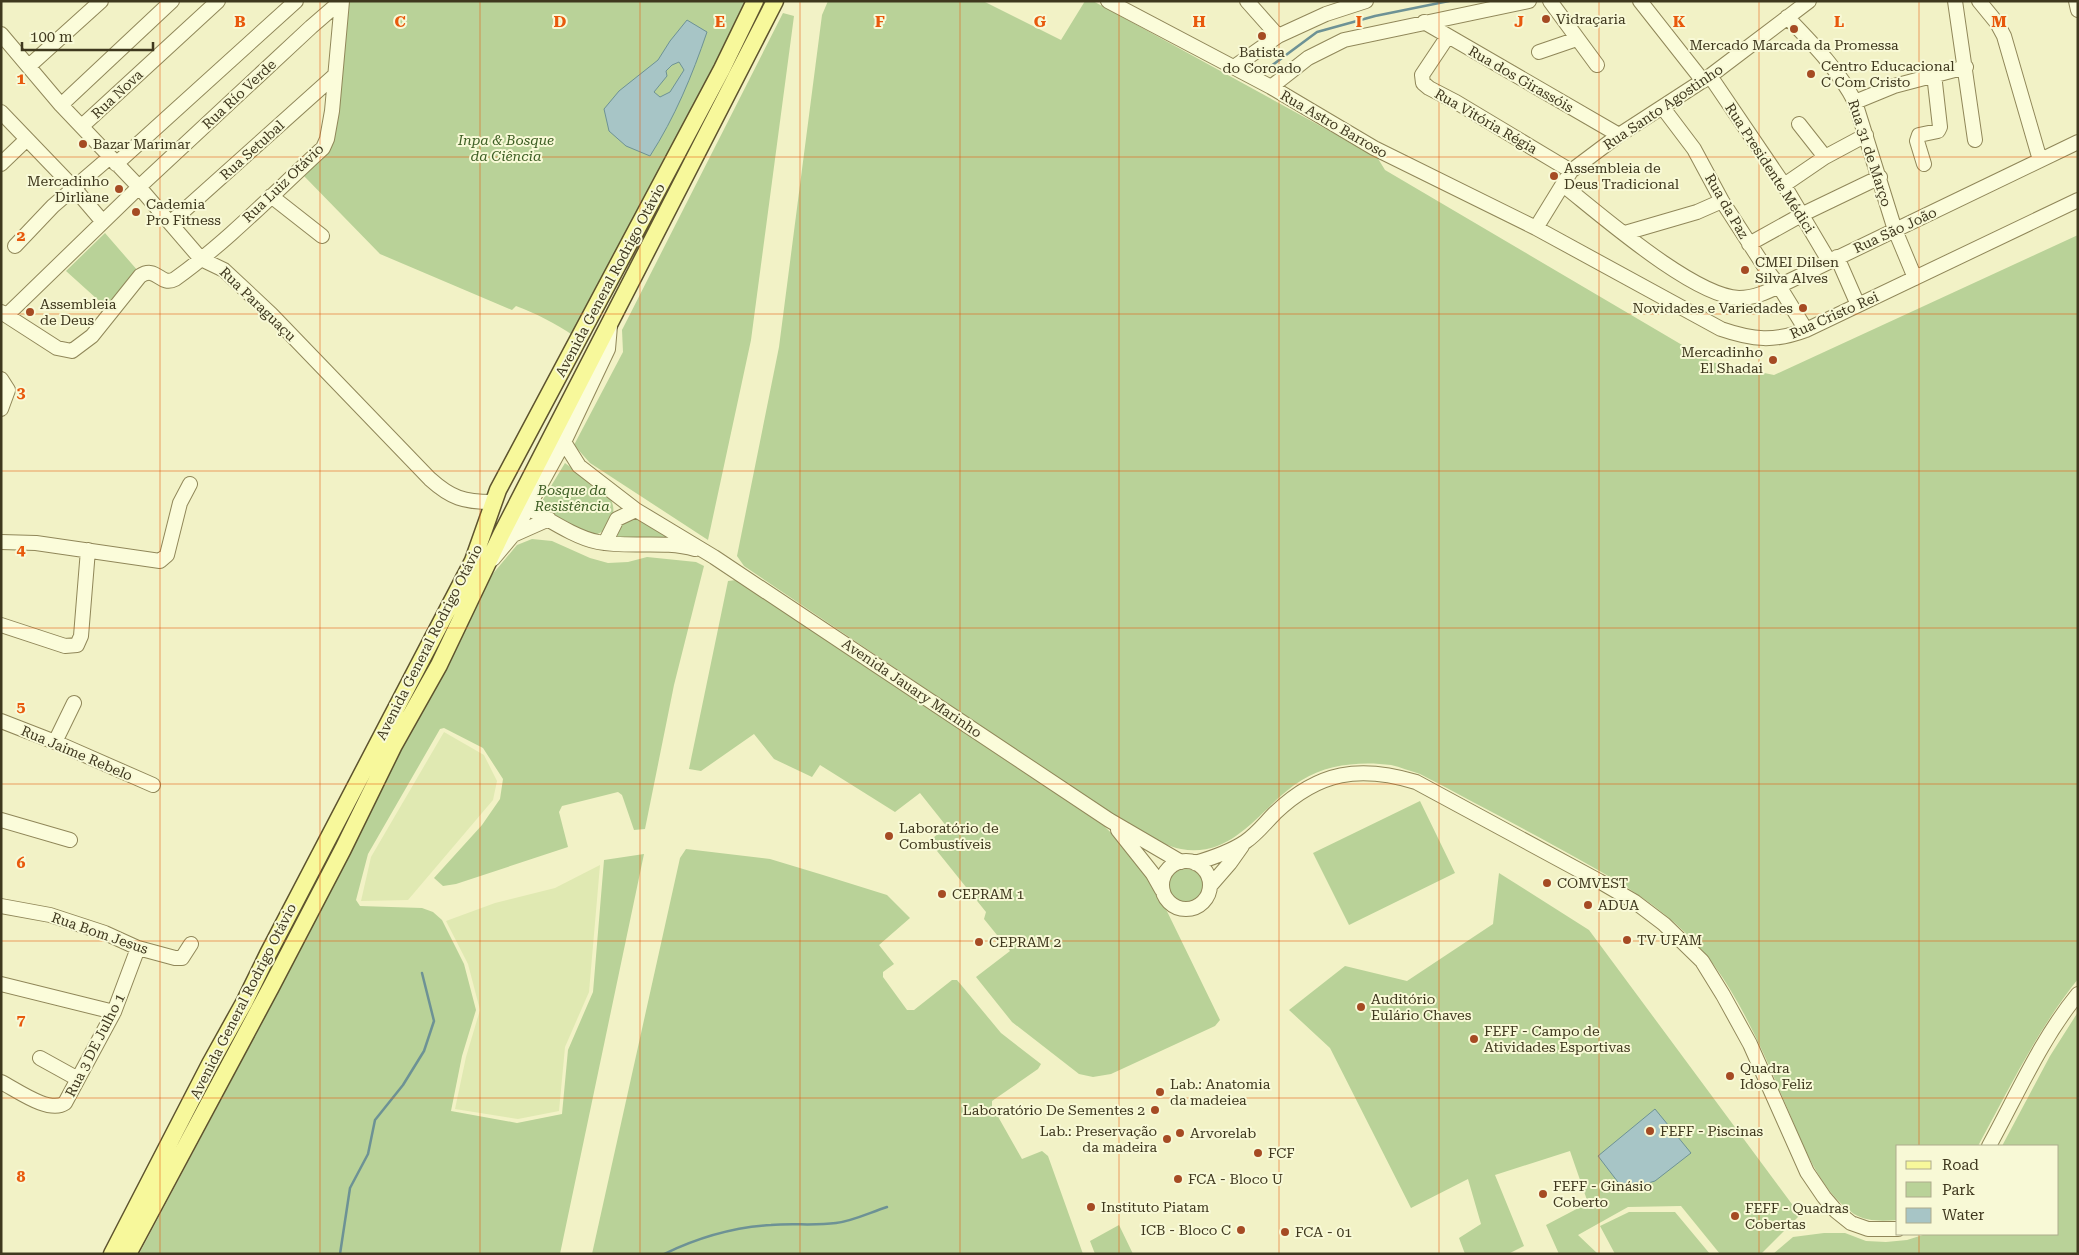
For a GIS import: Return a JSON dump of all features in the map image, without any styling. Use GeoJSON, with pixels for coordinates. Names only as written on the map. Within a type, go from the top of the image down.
{"type":"FeatureCollection","features":[{"type":"Feature","properties":{"kind":"main road","name":"Avenida General Rodrigo Otávio"},"geometry":{"type":"LineString","coordinates":[[112,1254],[469,569],[492,502],[722,69],[755,1]]}},
{"type":"Feature","properties":{"kind":"main road","name":"Avenida General Rodrigo Otávio"},"geometry":{"type":"LineString","coordinates":[[128,1254],[271,987],[394,746],[439,665],[484,568],[523,505],[611,319],[671,206],[775,1]]}},
{"type":"Feature","properties":{"kind":"main road"},"geometry":{"type":"LineString","coordinates":[[523,505],[513,497],[511,489],[555,405],[558,396],[558,377]]}},
{"type":"Feature","properties":{"kind":"street"},"geometry":{"type":"LineString","coordinates":[[29,66],[101,1]]}},
{"type":"Feature","properties":{"kind":"street"},"geometry":{"type":"LineString","coordinates":[[62,105],[172,1]]}},
{"type":"Feature","properties":{"kind":"street","name":"Rua Nova"},"geometry":{"type":"LineString","coordinates":[[82,126],[218,1]]}},
{"type":"Feature","properties":{"kind":"street"},"geometry":{"type":"LineString","coordinates":[[15,246],[53,206],[74,188],[113,160],[296,1]]}},
{"type":"Feature","properties":{"kind":"street","name":"Rua Luiz Otávio"},"geometry":{"type":"LineString","coordinates":[[4,314],[57,348],[72,351],[92,336],[140,276],[147,272],[152,272],[165,280],[172,281],[201,259],[271,196],[322,148],[327,138],[332,111],[342,1]]}},
{"type":"Feature","properties":{"kind":"street","name":"Rua Río Verde"},"geometry":{"type":"LineString","coordinates":[[4,314],[304,33],[342,1]]}},
{"type":"Feature","properties":{"kind":"street","name":"Rua Astro Barroso"},"geometry":{"type":"LineString","coordinates":[[1108,1],[1271,87],[1374,148],[1536,228]]}},
{"type":"Feature","properties":{"kind":"street"},"geometry":{"type":"LineString","coordinates":[[1247,1],[1278,36]]}},
{"type":"Feature","properties":{"kind":"street"},"geometry":{"type":"LineString","coordinates":[[1234,67],[1278,36],[1326,14],[1366,1]]}},
{"type":"Feature","properties":{"kind":"street"},"geometry":{"type":"LineString","coordinates":[[1271,87],[1308,58],[1344,40],[1529,1]]}},
{"type":"Feature","properties":{"kind":"street"},"geometry":{"type":"LineString","coordinates":[[1550,1],[1597,65]]}},
{"type":"Feature","properties":{"kind":"street","name":"Rua Santo Agostinho"},"geometry":{"type":"LineString","coordinates":[[1536,228],[1571,171],[1619,136],[1706,79],[1809,1]]}},
{"type":"Feature","properties":{"kind":"street"},"geometry":{"type":"LineString","coordinates":[[1955,1],[1975,140]]}},
{"type":"Feature","properties":{"kind":"street"},"geometry":{"type":"LineString","coordinates":[[1979,1],[1997,23],[2004,36],[2040,160]]}},
{"type":"Feature","properties":{"kind":"street"},"geometry":{"type":"LineString","coordinates":[[2076,1],[2078,10]]}},
{"type":"Feature","properties":{"kind":"street","name":"Rua Presidente Médici"},"geometry":{"type":"LineString","coordinates":[[1643,2],[1706,79],[1784,185],[1833,259],[1858,305]]}},
{"type":"Feature","properties":{"kind":"street","name":"Rua 31 de Março"},"geometry":{"type":"LineString","coordinates":[[1787,18],[1835,69],[1855,102],[1895,230],[1915,278]]}},
{"type":"Feature","properties":{"kind":"street","name":"Rua dos Girassóis"},"geometry":{"type":"LineString","coordinates":[[1424,22],[1619,136]]}},
{"type":"Feature","properties":{"kind":"street","name":"Rua Vitória Régia"},"geometry":{"type":"LineString","coordinates":[[1448,36],[1422,75],[1423,83],[1571,171]]}},
{"type":"Feature","properties":{"kind":"street","name":"Rua Paraguaçu"},"geometry":{"type":"LineString","coordinates":[[2,37],[201,259],[224,270],[271,314],[442,489],[465,501],[492,502]]}},
{"type":"Feature","properties":{"kind":"street"},"geometry":{"type":"LineString","coordinates":[[1539,52],[1577,39]]}},
{"type":"Feature","properties":{"kind":"street"},"geometry":{"type":"LineString","coordinates":[[1855,102],[1873,93],[1934,74],[1966,67]]}},
{"type":"Feature","properties":{"kind":"street"},"geometry":{"type":"LineString","coordinates":[[1924,164],[1917,141],[1919,135],[1938,131],[1940,127],[1934,74]]}},
{"type":"Feature","properties":{"kind":"street","name":"Rua Setubal"},"geometry":{"type":"LineString","coordinates":[[170,223],[334,76]]}},
{"type":"Feature","properties":{"kind":"street","name":"Rua da Paz"},"geometry":{"type":"LineString","coordinates":[[1663,108],[1694,149],[1722,201],[1749,244],[1780,286],[1806,330]]}},
{"type":"Feature","properties":{"kind":"street"},"geometry":{"type":"LineString","coordinates":[[1,112],[74,188],[103,222]]}},
{"type":"Feature","properties":{"kind":"street"},"geometry":{"type":"LineString","coordinates":[[1799,124],[1826,157]]}},
{"type":"Feature","properties":{"kind":"street"},"geometry":{"type":"LineString","coordinates":[[1784,185],[1826,157],[1866,135]]}},
{"type":"Feature","properties":{"kind":"street"},"geometry":{"type":"LineString","coordinates":[[1,164],[26,139]]}},
{"type":"Feature","properties":{"kind":"street","name":"Rua São João"},"geometry":{"type":"LineString","coordinates":[[1562,185],[1676,271],[1715,292],[1734,297],[1749,297],[1780,286],[2078,142]]}},
{"type":"Feature","properties":{"kind":"street"},"geometry":{"type":"LineString","coordinates":[[1749,244],[1802,214],[1880,177]]}},
{"type":"Feature","properties":{"kind":"street"},"geometry":{"type":"LineString","coordinates":[[271,196],[322,236]]}},
{"type":"Feature","properties":{"kind":"street","name":"Rua Cristo Rei"},"geometry":{"type":"LineString","coordinates":[[1536,228],[1721,329],[1740,336],[1770,339],[1788,337],[1806,330],[2078,200]]}},
{"type":"Feature","properties":{"kind":"street"},"geometry":{"type":"LineString","coordinates":[[1625,233],[1692,214],[1722,201]]}},
{"type":"Feature","properties":{"kind":"street","name":"Avenida General Rodrigo Otávio"},"geometry":{"type":"LineString","coordinates":[[484,568],[513,535],[523,505],[564,442],[608,349],[611,319]]}},
{"type":"Feature","properties":{"kind":"street"},"geometry":{"type":"LineString","coordinates":[[1,380],[8,390],[1,409]]}},
{"type":"Feature","properties":{"kind":"street","name":"Avenida Jauary Marinho"},"geometry":{"type":"LineString","coordinates":[[564,442],[579,466],[636,510],[714,556],[1109,820],[1181,862]]}},
{"type":"Feature","properties":{"kind":"street"},"geometry":{"type":"LineString","coordinates":[[1,542],[36,543],[162,560],[167,555],[180,503],[190,484]]}},
{"type":"Feature","properties":{"kind":"street"},"geometry":{"type":"LineString","coordinates":[[605,543],[617,519],[618,496]]}},
{"type":"Feature","properties":{"kind":"street","name":"Avenida Jauary Marinho"},"geometry":{"type":"LineString","coordinates":[[523,505],[583,537],[605,543],[635,546],[682,545],[714,556]]}},
{"type":"Feature","properties":{"kind":"street"},"geometry":{"type":"LineString","coordinates":[[617,519],[636,510]]}},
{"type":"Feature","properties":{"kind":"street"},"geometry":{"type":"LineString","coordinates":[[513,535],[549,519]]}},
{"type":"Feature","properties":{"kind":"street"},"geometry":{"type":"LineString","coordinates":[[1,626],[54,642],[73,646],[77,645],[81,636],[88,550]]}},
{"type":"Feature","properties":{"kind":"street"},"geometry":{"type":"LineString","coordinates":[[54,742],[74,703]]}},
{"type":"Feature","properties":{"kind":"street","name":"Rua Jaime Rebelo"},"geometry":{"type":"LineString","coordinates":[[1,721],[153,785]]}},
{"type":"Feature","properties":{"kind":"street"},"geometry":{"type":"LineString","coordinates":[[1245,842],[1210,886],[1206,898],[1198,906],[1191,909],[1176,908],[1165,898],[1162,890],[1164,876],[1174,864],[1181,862],[1195,863],[1214,858],[1245,842],[1260,830],[1274,814],[1306,788],[1339,776],[1364,773],[1390,774],[1416,782],[1635,902],[1664,924],[1702,961],[1724,995],[1750,1044],[1807,1172],[1824,1198],[1851,1223],[1868,1229],[1896,1229]]}},
{"type":"Feature","properties":{"kind":"street"},"geometry":{"type":"LineString","coordinates":[[1,820],[70,840]]}},
{"type":"Feature","properties":{"kind":"street","name":"Avenida Jauary Marinho"},"geometry":{"type":"LineString","coordinates":[[1109,820],[1141,857],[1162,890]]}},
{"type":"Feature","properties":{"kind":"street"},"geometry":{"type":"LineString","coordinates":[[1195,863],[1206,872],[1210,886]]}},
{"type":"Feature","properties":{"kind":"street","name":"Rua Bom Jesus"},"geometry":{"type":"LineString","coordinates":[[1,906],[50,915],[105,932],[138,948],[180,959],[191,944]]}},
{"type":"Feature","properties":{"kind":"street","name":"Rua 3 DE Julho 1"},"geometry":{"type":"LineString","coordinates":[[1,1082],[41,1103],[56,1107],[65,1103],[114,1012],[138,948]]}},
{"type":"Feature","properties":{"kind":"street"},"geometry":{"type":"LineString","coordinates":[[1,984],[114,1012]]}},
{"type":"Feature","properties":{"kind":"street"},"geometry":{"type":"LineString","coordinates":[[1990,1145],[2040,1050],[2064,1010],[2078,994]]}},
{"type":"Feature","properties":{"kind":"street"},"geometry":{"type":"LineString","coordinates":[[40,1058],[78,1079]]}},
{"type":"Feature","properties":{"kind":"green space","name":"Inpa & Bosque da Ciência"},"geometry":{"type":"Polygon","coordinates":[[[349,1],[749,1],[574,336],[524,309],[516,306],[512,310],[380,254],[304,176],[318,162],[349,1]]]}},
{"type":"Feature","properties":{"kind":"green space"},"geometry":{"type":"Polygon","coordinates":[[[828,1],[983,1],[1061,40],[1085,1],[1093,1],[1377,157],[1385,170],[1711,362],[1774,375],[2078,235],[2078,979],[2063,998],[2037,1039],[1979,1145],[1896,1145],[1896,1220],[1875,1220],[1859,1217],[1841,1203],[1819,1176],[1810,1160],[1752,1029],[1714,965],[1675,923],[1653,905],[1605,874],[1420,774],[1394,766],[1368,763],[1322,770],[1302,780],[1233,838],[1217,846],[1200,850],[1172,847],[1153,839],[1110,813],[744,566],[737,556],[779,347],[822,15],[828,1]]]}},
{"type":"Feature","properties":{"kind":"green space"},"geometry":{"type":"Polygon","coordinates":[[[783,13],[794,16],[751,340],[708,540],[590,463],[574,445],[623,352],[622,330],[783,13]]]}},
{"type":"Feature","properties":{"kind":"green space"},"geometry":{"type":"Polygon","coordinates":[[[105,233],[138,271],[107,308],[66,271],[105,233]]]}},
{"type":"Feature","properties":{"kind":"green space","name":"Bosque da Resistência"},"geometry":{"type":"Polygon","coordinates":[[[565,463],[603,491],[612,502],[612,519],[607,528],[596,535],[593,536],[539,506],[565,463]]]}},
{"type":"Feature","properties":{"kind":"green space","name":"Bosque da Resistência"},"geometry":{"type":"Polygon","coordinates":[[[632,515],[679,540],[617,538],[621,523],[632,515]]]}},
{"type":"Feature","properties":{"kind":"green space"},"geometry":{"type":"Polygon","coordinates":[[[532,539],[552,541],[590,558],[608,563],[628,562],[647,557],[696,562],[704,566],[674,685],[645,829],[634,830],[622,795],[618,792],[562,806],[559,812],[568,847],[456,884],[443,886],[434,878],[482,825],[500,799],[503,779],[483,748],[444,728],[440,729],[368,854],[356,900],[360,906],[422,908],[433,912],[442,920],[464,964],[476,1010],[462,1056],[451,1111],[517,1123],[562,1114],[568,1050],[593,992],[604,860],[644,854],[560,1254],[139,1254],[229,1085],[491,576],[517,545],[532,539]]]}},
{"type":"Feature","properties":{"kind":"green space"},"geometry":{"type":"Polygon","coordinates":[[[736,580],[1104,826],[1129,850],[1162,901],[1220,1020],[1215,1026],[1111,1074],[1093,1077],[1079,1074],[1012,1022],[976,977],[1010,951],[984,919],[986,912],[929,841],[947,827],[920,793],[895,812],[820,765],[812,777],[774,759],[754,734],[701,771],[689,769],[728,581],[736,580]]]}},
{"type":"Feature","properties":{"kind":"green space"},"geometry":{"type":"Polygon","coordinates":[[[444,732],[484,755],[497,781],[493,800],[408,900],[361,901],[371,857],[444,732]]]}},
{"type":"Feature","properties":{"kind":"green space"},"geometry":{"type":"Polygon","coordinates":[[[1420,801],[1455,873],[1349,925],[1313,853],[1420,801]]]}},
{"type":"Feature","properties":{"kind":"green space"},"geometry":{"type":"Polygon","coordinates":[[[686,849],[770,859],[823,875],[887,895],[910,918],[879,945],[894,964],[883,972],[883,977],[907,1010],[914,1010],[952,980],[957,980],[1001,1033],[1041,1064],[1038,1069],[992,1101],[992,1106],[1022,1159],[1042,1151],[1048,1156],[1083,1254],[592,1254],[680,858],[686,849]]]}},
{"type":"Feature","properties":{"kind":"green space"},"geometry":{"type":"Polygon","coordinates":[[[600,865],[589,992],[565,1047],[559,1111],[518,1119],[455,1109],[466,1057],[480,1010],[468,964],[446,921],[495,903],[555,888],[600,865]]]}},
{"type":"Feature","properties":{"kind":"green space"},"geometry":{"type":"Polygon","coordinates":[[[1186,869],[1198,874],[1203,886],[1198,898],[1186,903],[1174,898],[1169,886],[1174,874],[1186,869]]]}},
{"type":"Feature","properties":{"kind":"green space"},"geometry":{"type":"Polygon","coordinates":[[[1499,873],[1589,930],[1800,1215],[1761,1254],[1720,1254],[1681,1206],[1628,1207],[1578,1235],[1598,1254],[1559,1254],[1546,1225],[1588,1203],[1570,1151],[1495,1175],[1524,1246],[1508,1254],[1465,1254],[1459,1238],[1481,1224],[1468,1179],[1411,1208],[1330,1048],[1289,1010],[1345,966],[1407,981],[1493,924],[1499,873]]]}},
{"type":"Feature","properties":{"kind":"green space"},"geometry":{"type":"Polygon","coordinates":[[[2078,1012],[2078,1254],[1773,1254],[1793,1237],[1824,1233],[1845,1233],[1866,1241],[1886,1242],[1907,1240],[1923,1235],[2059,1235],[2059,1145],[2003,1145],[2050,1056],[2078,1012]]]}},
{"type":"Feature","properties":{"kind":"green space"},"geometry":{"type":"Polygon","coordinates":[[[1629,1212],[1675,1212],[1710,1254],[1615,1254],[1600,1226],[1629,1212]]]}},
{"type":"Feature","properties":{"kind":"green space"},"geometry":{"type":"Polygon","coordinates":[[[1119,1225],[1133,1254],[1095,1254],[1090,1241],[1119,1225]]]}},
{"type":"Feature","properties":{"kind":"water"},"geometry":{"type":"Polygon","coordinates":[[[687,20],[707,32],[682,96],[650,156],[626,146],[609,131],[604,109],[619,91],[658,60],[687,20]],[[679,62],[672,65],[666,71],[667,76],[654,92],[660,97],[670,92],[684,70],[679,62]]]}},
{"type":"Feature","properties":{"kind":"water","name":"FEFF - Piscinas"},"geometry":{"type":"Polygon","coordinates":[[[1655,1109],[1691,1153],[1655,1181],[1624,1190],[1598,1156],[1655,1109]]]}},
{"type":"Feature","properties":{"kind":"waterway"},"geometry":{"type":"LineString","coordinates":[[1259,75],[1317,32],[1375,16],[1449,1]]}},
{"type":"Feature","properties":{"kind":"waterway"},"geometry":{"type":"LineString","coordinates":[[340,1254],[350,1188],[368,1154],[375,1120],[403,1085],[424,1051],[434,1021],[422,973]]}},
{"type":"Feature","properties":{"kind":"waterway"},"geometry":{"type":"LineString","coordinates":[[664,1254],[703,1238],[730,1231],[757,1226],[836,1223],[887,1207]]}},
{"type":"Feature","properties":{"kind":"place","name":"Vidraçaria"},"geometry":{"type":"Point","coordinates":[1546,19]}},
{"type":"Feature","properties":{"kind":"place","name":"Mercado Marcada da Promessa"},"geometry":{"type":"Point","coordinates":[1794,29]}},
{"type":"Feature","properties":{"kind":"place","name":"Batista do Coroado"},"geometry":{"type":"Point","coordinates":[1262,36]}},
{"type":"Feature","properties":{"kind":"place","name":"Centro Educacional C Com Cristo"},"geometry":{"type":"Point","coordinates":[1811,74]}},
{"type":"Feature","properties":{"kind":"place","name":"Bazar Marimar"},"geometry":{"type":"Point","coordinates":[83,144]}},
{"type":"Feature","properties":{"kind":"place","name":"Assembleia de Deus Tradicional"},"geometry":{"type":"Point","coordinates":[1554,176]}},
{"type":"Feature","properties":{"kind":"place","name":"Mercadinho Dirliane"},"geometry":{"type":"Point","coordinates":[119,189]}},
{"type":"Feature","properties":{"kind":"place","name":"Cademia Pro Fitness"},"geometry":{"type":"Point","coordinates":[136,212]}},
{"type":"Feature","properties":{"kind":"place","name":"CMEI Dilsen Silva Alves"},"geometry":{"type":"Point","coordinates":[1745,270]}},
{"type":"Feature","properties":{"kind":"place","name":"Novidades e Variedades"},"geometry":{"type":"Point","coordinates":[1803,308]}},
{"type":"Feature","properties":{"kind":"place","name":"Assembleia de Deus"},"geometry":{"type":"Point","coordinates":[30,312]}},
{"type":"Feature","properties":{"kind":"place","name":"Mercadinho El Shadai"},"geometry":{"type":"Point","coordinates":[1773,360]}},
{"type":"Feature","properties":{"kind":"place","name":"Laboratório de Combustíveis"},"geometry":{"type":"Point","coordinates":[889,836]}},
{"type":"Feature","properties":{"kind":"place","name":"COMVEST"},"geometry":{"type":"Point","coordinates":[1547,883]}},
{"type":"Feature","properties":{"kind":"place","name":"CEPRAM 1"},"geometry":{"type":"Point","coordinates":[942,894]}},
{"type":"Feature","properties":{"kind":"place","name":"ADUA"},"geometry":{"type":"Point","coordinates":[1588,905]}},
{"type":"Feature","properties":{"kind":"place","name":"TV UFAM"},"geometry":{"type":"Point","coordinates":[1627,940]}},
{"type":"Feature","properties":{"kind":"place","name":"CEPRAM 2"},"geometry":{"type":"Point","coordinates":[979,942]}},
{"type":"Feature","properties":{"kind":"place","name":"Auditório Eulário Chaves"},"geometry":{"type":"Point","coordinates":[1361,1007]}},
{"type":"Feature","properties":{"kind":"place","name":"FEFF - Campo de Atividades Esportivas"},"geometry":{"type":"Point","coordinates":[1474,1039]}},
{"type":"Feature","properties":{"kind":"place","name":"Quadra Idoso Feliz"},"geometry":{"type":"Point","coordinates":[1730,1076]}},
{"type":"Feature","properties":{"kind":"place","name":"Lab.: Anatomia da madeiea"},"geometry":{"type":"Point","coordinates":[1160,1092]}},
{"type":"Feature","properties":{"kind":"place","name":"Laboratório De Sementes 2"},"geometry":{"type":"Point","coordinates":[1155,1110]}},
{"type":"Feature","properties":{"kind":"place","name":"FEFF - Piscinas"},"geometry":{"type":"Point","coordinates":[1650,1131]}},
{"type":"Feature","properties":{"kind":"place","name":"Arvorelab"},"geometry":{"type":"Point","coordinates":[1180,1133]}},
{"type":"Feature","properties":{"kind":"place","name":"Lab.: Preservação da madeira"},"geometry":{"type":"Point","coordinates":[1167,1139]}},
{"type":"Feature","properties":{"kind":"place","name":"FCF"},"geometry":{"type":"Point","coordinates":[1258,1153]}},
{"type":"Feature","properties":{"kind":"place","name":"FCA - Bloco U"},"geometry":{"type":"Point","coordinates":[1178,1179]}},
{"type":"Feature","properties":{"kind":"place","name":"FEFF - Ginásio Coberto"},"geometry":{"type":"Point","coordinates":[1543,1194]}},
{"type":"Feature","properties":{"kind":"place","name":"Instituto Piatam"},"geometry":{"type":"Point","coordinates":[1091,1207]}},
{"type":"Feature","properties":{"kind":"place","name":"FEFF - Quadras Cobertas"},"geometry":{"type":"Point","coordinates":[1735,1216]}},
{"type":"Feature","properties":{"kind":"place","name":"ICB - Bloco C"},"geometry":{"type":"Point","coordinates":[1241,1230]}},
{"type":"Feature","properties":{"kind":"place","name":"FCA - 01"},"geometry":{"type":"Point","coordinates":[1285,1232]}}]}
